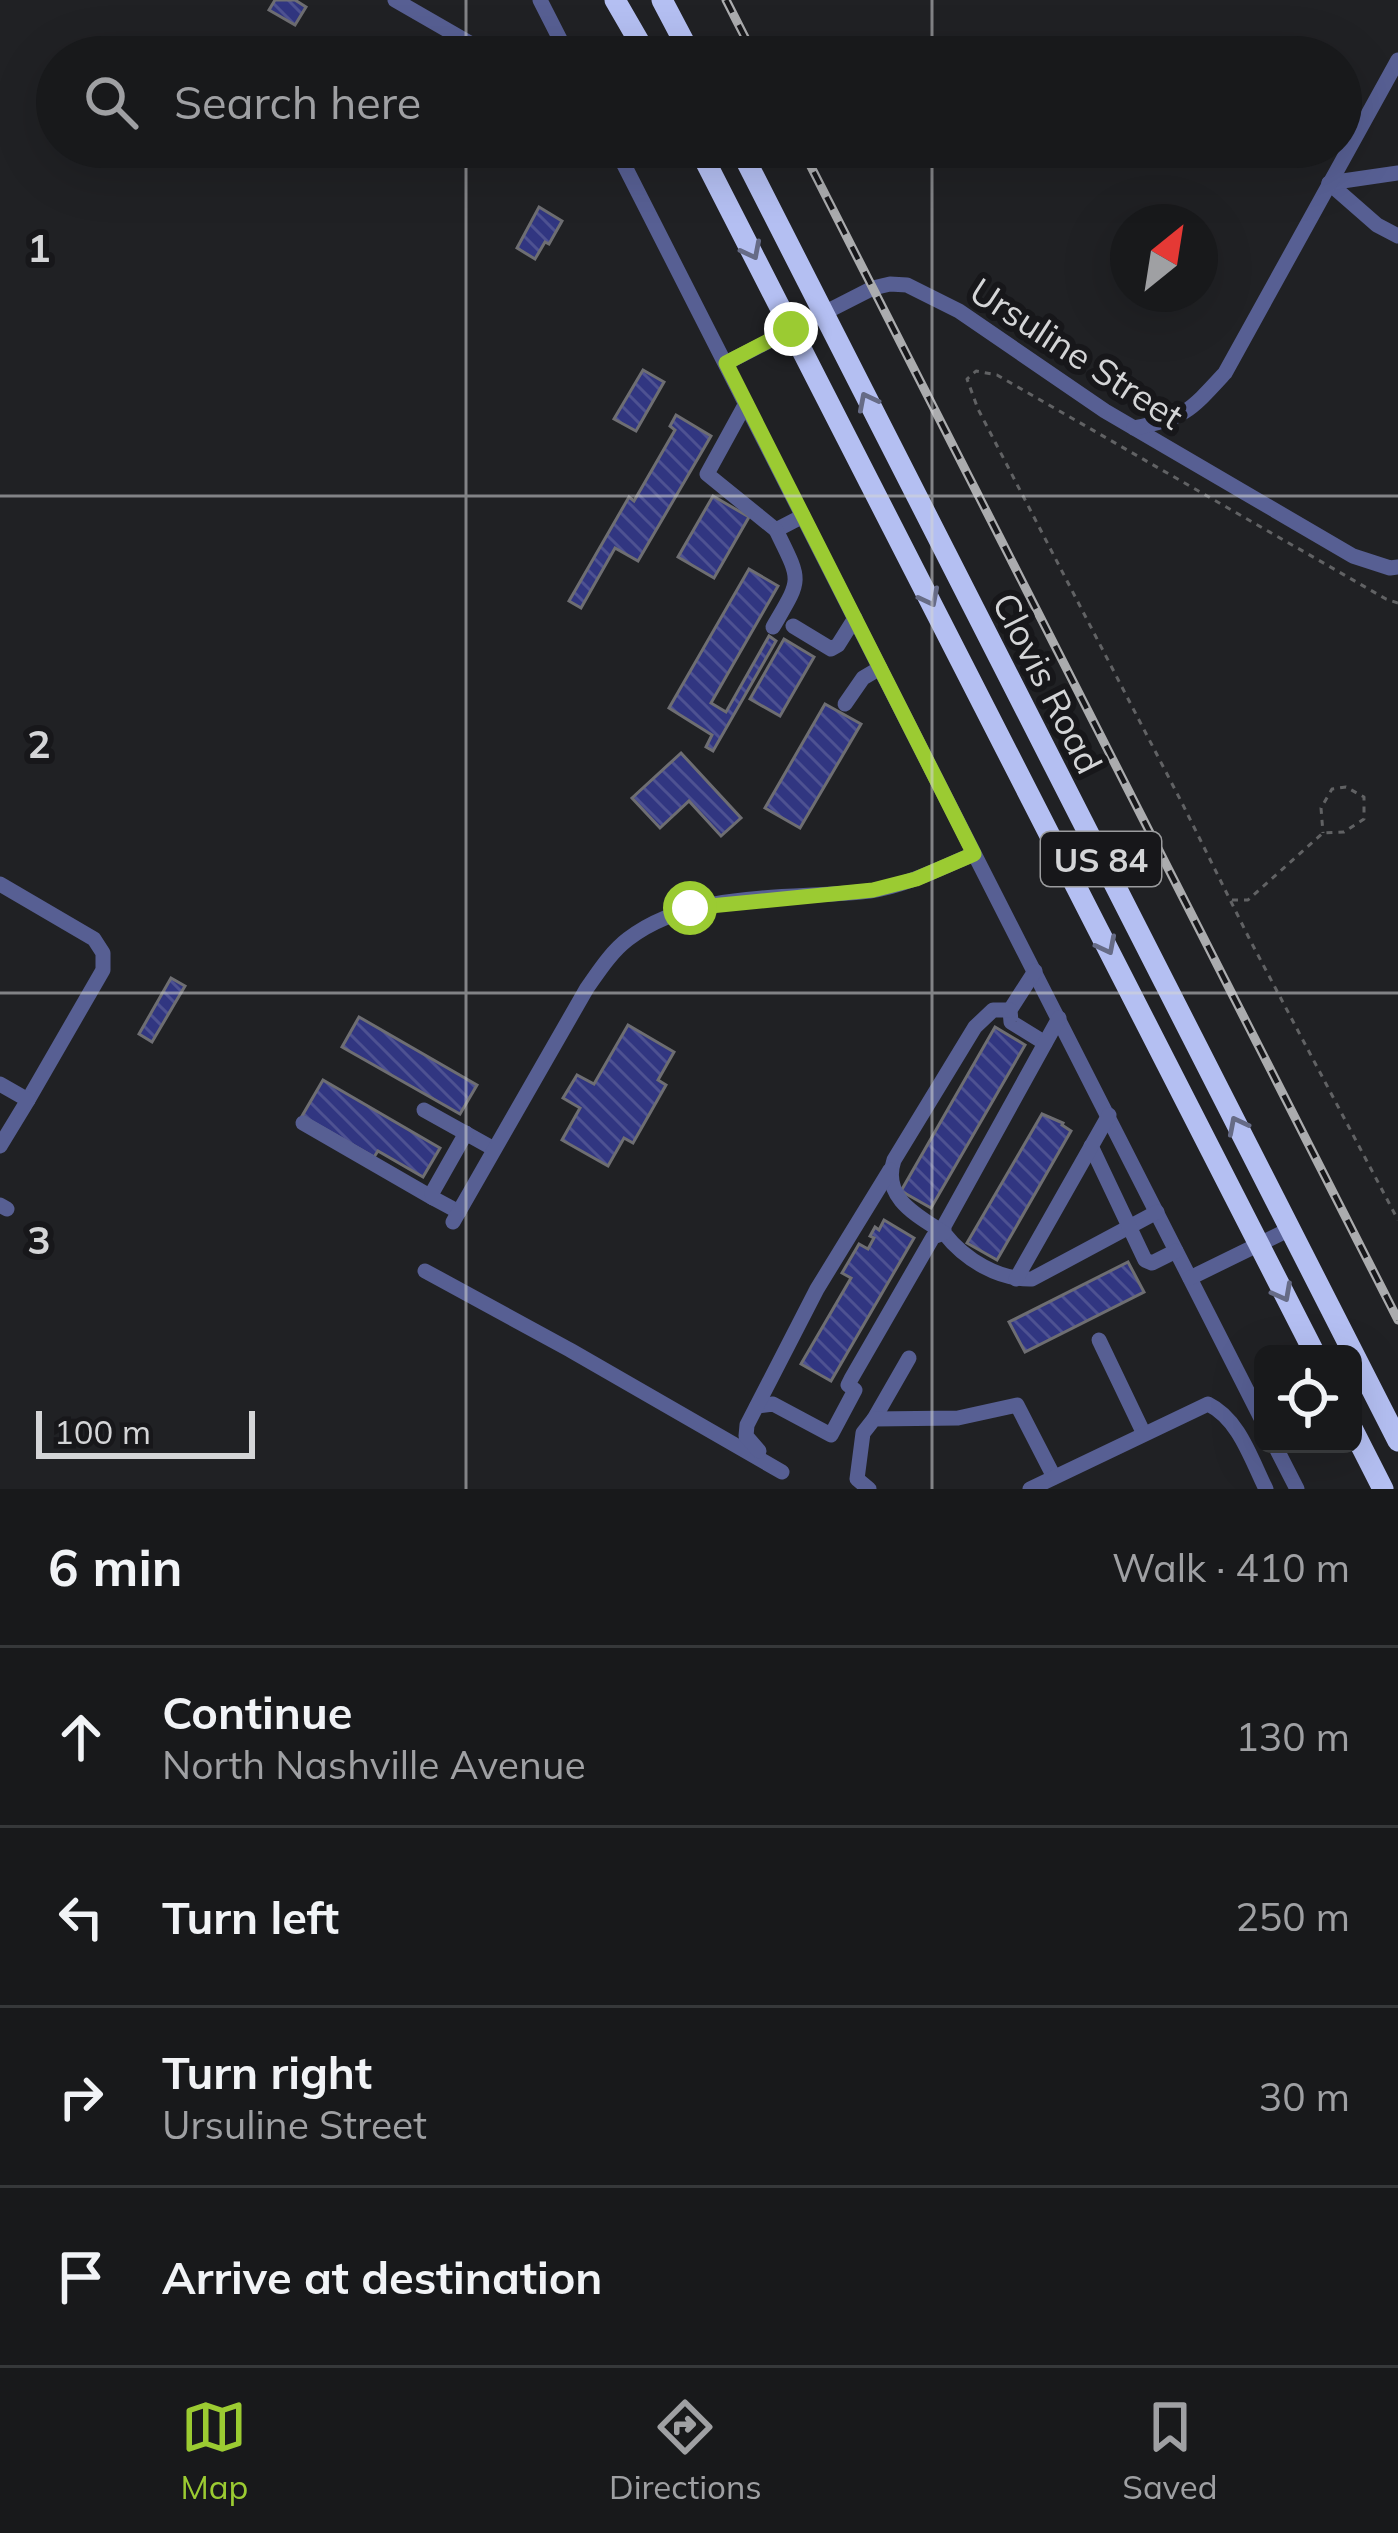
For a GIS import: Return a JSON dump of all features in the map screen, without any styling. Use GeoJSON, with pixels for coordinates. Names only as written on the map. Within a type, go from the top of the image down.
{"type":"FeatureCollection","features":[{"type":"Feature","properties":{"kind":"highway"},"geometry":{"type":"LineString","coordinates":[[615,0],[636,36]]}},
{"type":"Feature","properties":{"kind":"highway"},"geometry":{"type":"LineString","coordinates":[[662,0],[681,36]]}},
{"type":"Feature","properties":{"kind":"highway","name":"Clovis Road"},"geometry":{"type":"LineString","coordinates":[[709,168],[1310,1345]]}},
{"type":"Feature","properties":{"kind":"highway","name":"Clovis Road"},"geometry":{"type":"LineString","coordinates":[[750,168],[1398,1441]]}},
{"type":"Feature","properties":{"kind":"highway"},"geometry":{"type":"LineString","coordinates":[[1362,1448],[1383,1489]]}},
{"type":"Feature","properties":{"kind":"street"},"geometry":{"type":"LineString","coordinates":[[395,0],[458,36]]}},
{"type":"Feature","properties":{"kind":"street"},"geometry":{"type":"LineString","coordinates":[[541,0],[559,36]]}},
{"type":"Feature","properties":{"kind":"street"},"geometry":{"type":"LineString","coordinates":[[1362,124],[1398,60]]}},
{"type":"Feature","properties":{"kind":"street"},"geometry":{"type":"LineString","coordinates":[[626,168],[1254,1404]]}},
{"type":"Feature","properties":{"kind":"street"},"geometry":{"type":"LineString","coordinates":[[1134,428],[1171,422],[1198,403],[1225,373],[1337,168]]}},
{"type":"Feature","properties":{"kind":"street"},"geometry":{"type":"LineString","coordinates":[[1329,183],[1398,173]]}},
{"type":"Feature","properties":{"kind":"street"},"geometry":{"type":"LineString","coordinates":[[1329,183],[1377,225],[1398,236]]}},
{"type":"Feature","properties":{"kind":"street","name":"Ursuline Street"},"geometry":{"type":"LineString","coordinates":[[726,363],[872,288],[907,286],[959,311],[1134,428],[1354,556],[1394,567]]}},
{"type":"Feature","properties":{"kind":"street"},"geometry":{"type":"LineString","coordinates":[[746,403],[707,474],[776,530],[797,578],[772,627]]}},
{"type":"Feature","properties":{"kind":"street"},"geometry":{"type":"LineString","coordinates":[[776,530],[803,516]]}},
{"type":"Feature","properties":{"kind":"street"},"geometry":{"type":"LineString","coordinates":[[793,626],[831,649],[838,646],[855,618]]}},
{"type":"Feature","properties":{"kind":"street"},"geometry":{"type":"LineString","coordinates":[[845,704],[863,678],[880,668]]}},
{"type":"Feature","properties":{"kind":"street"},"geometry":{"type":"LineString","coordinates":[[303,1123],[433,1198],[456,1217],[587,988],[626,940],[690,908],[873,890],[916,879],[974,854]]}},
{"type":"Feature","properties":{"kind":"street"},"geometry":{"type":"LineString","coordinates":[[0,884],[94,939],[104,953],[103,970],[2,1139]]}},
{"type":"Feature","properties":{"kind":"street"},"geometry":{"type":"LineString","coordinates":[[1035,971],[1010,1010],[1011,1022],[1046,1043]]}},
{"type":"Feature","properties":{"kind":"street"},"geometry":{"type":"LineString","coordinates":[[783,1480],[781,1467],[750,1443],[747,1425],[817,1289],[975,1027],[993,1010],[1010,1010]]}},
{"type":"Feature","properties":{"kind":"street"},"geometry":{"type":"LineString","coordinates":[[944,1233],[1059,1018]]}},
{"type":"Feature","properties":{"kind":"street"},"geometry":{"type":"LineString","coordinates":[[0,1084],[28,1100]]}},
{"type":"Feature","properties":{"kind":"street"},"geometry":{"type":"LineString","coordinates":[[424,1110],[494,1149]]}},
{"type":"Feature","properties":{"kind":"street"},"geometry":{"type":"LineString","coordinates":[[1016,1280],[1109,1115]]}},
{"type":"Feature","properties":{"kind":"street"},"geometry":{"type":"LineString","coordinates":[[433,1198],[466,1133]]}},
{"type":"Feature","properties":{"kind":"street"},"geometry":{"type":"LineString","coordinates":[[1091,1146],[1145,1260],[1177,1251]]}},
{"type":"Feature","properties":{"kind":"street"},"geometry":{"type":"LineString","coordinates":[[890,1170],[902,1204],[969,1257],[1016,1280],[1039,1278],[1157,1212]]}},
{"type":"Feature","properties":{"kind":"street"},"geometry":{"type":"LineString","coordinates":[[1190,1278],[1290,1229]]}},
{"type":"Feature","properties":{"kind":"street"},"geometry":{"type":"LineString","coordinates":[[757,1406],[773,1404],[831,1435],[855,1390],[848,1385],[851,1379],[933,1238],[944,1233]]}},
{"type":"Feature","properties":{"kind":"street"},"geometry":{"type":"LineString","coordinates":[[425,1271],[570,1350],[783,1480]]}},
{"type":"Feature","properties":{"kind":"street"},"geometry":{"type":"LineString","coordinates":[[1099,1340],[1144,1434]]}},
{"type":"Feature","properties":{"kind":"street"},"geometry":{"type":"LineString","coordinates":[[869,1489],[857,1479],[862,1433],[909,1358]]}},
{"type":"Feature","properties":{"kind":"street"},"geometry":{"type":"LineString","coordinates":[[1030,1489],[1208,1404],[1224,1412],[1237,1430],[1266,1489]]}},
{"type":"Feature","properties":{"kind":"street"},"geometry":{"type":"LineString","coordinates":[[874,1419],[958,1418],[1017,1405],[1054,1478]]}},
{"type":"Feature","properties":{"kind":"street"},"geometry":{"type":"LineString","coordinates":[[1279,1453],[1297,1489]]}},
{"type":"Feature","properties":{"kind":"path"},"geometry":{"type":"LineString","coordinates":[[1398,603],[997,375],[976,371],[968,380],[978,409],[1398,1220]]}},
{"type":"Feature","properties":{"kind":"path"},"geometry":{"type":"LineString","coordinates":[[1230,900],[1247,900],[1323,833],[1344,832],[1364,819],[1364,797],[1346,787],[1332,789],[1321,808],[1323,833]]}},
{"type":"Feature","properties":{"kind":"building"},"geometry":{"type":"Polygon","coordinates":[[[275,0],[295,0],[306,7],[295,25],[269,10],[275,0]]]}},
{"type":"Feature","properties":{"kind":"building"},"geometry":{"type":"Polygon","coordinates":[[[539,207],[562,221],[535,259],[517,248],[539,207]]]}},
{"type":"Feature","properties":{"kind":"building"},"geometry":{"type":"Polygon","coordinates":[[[643,370],[664,382],[636,431],[614,419],[643,370]]]}},
{"type":"Feature","properties":{"kind":"building"},"geometry":{"type":"Polygon","coordinates":[[[676,415],[711,436],[638,561],[615,548],[581,608],[569,601],[629,497],[634,501],[675,430],[670,426],[676,415]]]}},
{"type":"Feature","properties":{"kind":"building"},"geometry":{"type":"Polygon","coordinates":[[[713,496],[749,517],[714,578],[678,557],[713,496]]]}},
{"type":"Feature","properties":{"kind":"building"},"geometry":{"type":"Polygon","coordinates":[[[749,569],[778,586],[711,703],[726,712],[769,636],[776,641],[713,751],[706,747],[712,735],[669,708],[749,569]]]}},
{"type":"Feature","properties":{"kind":"building"},"geometry":{"type":"Polygon","coordinates":[[[784,639],[814,657],[780,716],[750,699],[784,639]]]}},
{"type":"Feature","properties":{"kind":"building"},"geometry":{"type":"Polygon","coordinates":[[[825,704],[861,724],[800,828],[765,808],[825,704]]]}},
{"type":"Feature","properties":{"kind":"building"},"geometry":{"type":"Polygon","coordinates":[[[681,753],[741,818],[721,836],[689,801],[660,828],[632,798],[681,753]]]}},
{"type":"Feature","properties":{"kind":"building"},"geometry":{"type":"Polygon","coordinates":[[[171,978],[185,986],[152,1042],[139,1034],[171,978]]]}},
{"type":"Feature","properties":{"kind":"building"},"geometry":{"type":"Polygon","coordinates":[[[359,1017],[477,1085],[460,1114],[342,1047],[359,1017]]]}},
{"type":"Feature","properties":{"kind":"building"},"geometry":{"type":"Polygon","coordinates":[[[628,1025],[674,1052],[658,1080],[666,1085],[633,1143],[624,1138],[608,1166],[562,1140],[580,1108],[563,1098],[577,1075],[594,1084],[628,1025]]]}},
{"type":"Feature","properties":{"kind":"building"},"geometry":{"type":"Polygon","coordinates":[[[995,1027],[1025,1045],[931,1208],[901,1191],[995,1027]]]}},
{"type":"Feature","properties":{"kind":"building"},"geometry":{"type":"Polygon","coordinates":[[[323,1080],[440,1148],[423,1177],[378,1151],[374,1157],[302,1116],[323,1080]]]}},
{"type":"Feature","properties":{"kind":"building"},"geometry":{"type":"Polygon","coordinates":[[[1042,1114],[1071,1131],[997,1260],[967,1243],[1042,1114]]]}},
{"type":"Feature","properties":{"kind":"building"},"geometry":{"type":"Polygon","coordinates":[[[884,1220],[914,1238],[831,1381],[801,1364],[851,1278],[842,1273],[859,1244],[868,1249],[874,1238],[870,1236],[884,1220]]]}},
{"type":"Feature","properties":{"kind":"building"},"geometry":{"type":"Polygon","coordinates":[[[1128,1262],[1144,1292],[1025,1352],[1009,1322],[1128,1262]]]}},
{"type":"Feature","properties":{"kind":"railway"},"geometry":{"type":"LineString","coordinates":[[726,0],[744,36]]}},
{"type":"Feature","properties":{"kind":"railway"},"geometry":{"type":"LineString","coordinates":[[812,168],[1398,1320]]}},
{"type":"Feature","properties":{"kind":"route"},"geometry":{"type":"LineString","coordinates":[[690,908],[873,890],[916,879],[974,854],[726,363],[791,329]]}}]}
